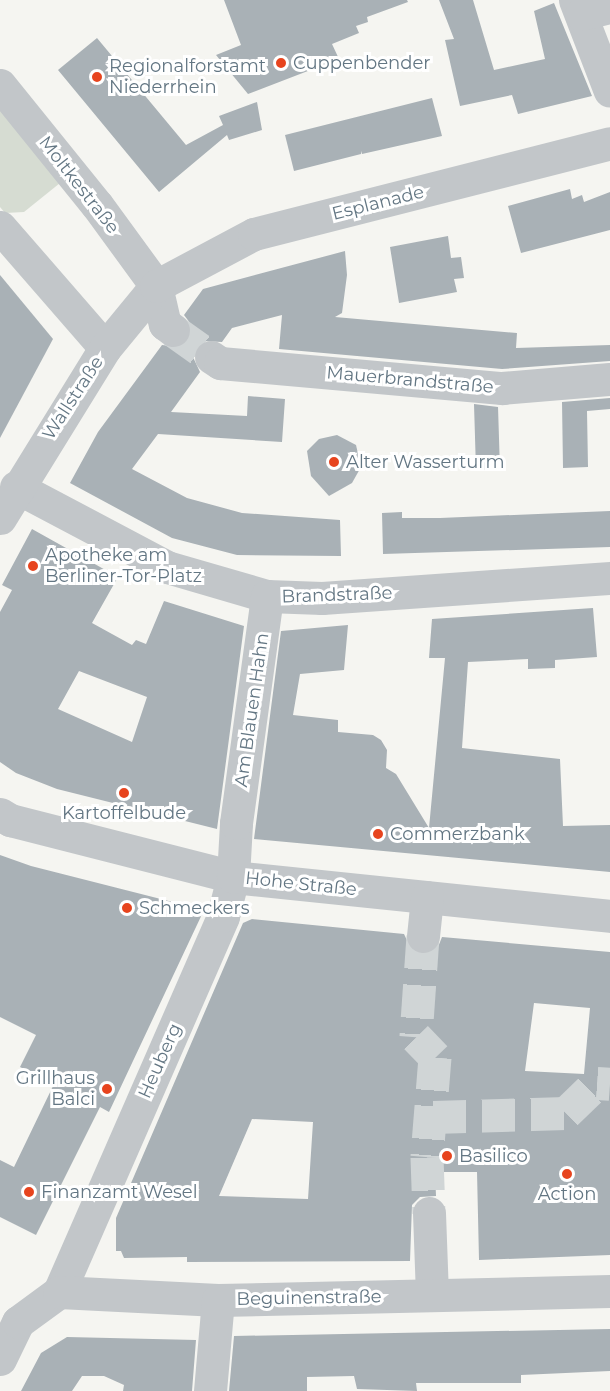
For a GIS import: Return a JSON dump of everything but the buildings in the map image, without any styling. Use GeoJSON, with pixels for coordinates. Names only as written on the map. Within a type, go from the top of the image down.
{"type":"FeatureCollection","features":[{"type":"Feature","properties":{"kind":"street"},"geometry":{"type":"LineString","coordinates":[[589,7],[610,91]]}},
{"type":"Feature","properties":{"kind":"street","name":"Moltkestraße"},"geometry":{"type":"LineString","coordinates":[[0,85],[97,204],[156,286]]}},
{"type":"Feature","properties":{"kind":"street","name":"Esplanade"},"geometry":{"type":"LineString","coordinates":[[156,286],[254,234],[610,143]]}},
{"type":"Feature","properties":{"kind":"street"},"geometry":{"type":"LineString","coordinates":[[0,227],[105,348]]}},
{"type":"Feature","properties":{"kind":"street"},"geometry":{"type":"LineString","coordinates":[[156,286],[165,324],[173,330]]}},
{"type":"Feature","properties":{"kind":"street","name":"Wallstraße"},"geometry":{"type":"LineString","coordinates":[[0,518],[16,487],[105,348],[156,286]]}},
{"type":"Feature","properties":{"kind":"street","name":"Mauerbrandstraße"},"geometry":{"type":"LineString","coordinates":[[211,357],[220,363],[502,387],[610,379]]}},
{"type":"Feature","properties":{"kind":"street","name":"Brandstraße"},"geometry":{"type":"LineString","coordinates":[[16,487],[167,567],[267,596],[322,598],[610,578]]}},
{"type":"Feature","properties":{"kind":"street","name":"Am Blauen Hahn"},"geometry":{"type":"LineString","coordinates":[[236,823],[267,596]]}},
{"type":"Feature","properties":{"kind":"street","name":"Hohe Straße"},"geometry":{"type":"LineString","coordinates":[[0,814],[10,820],[233,877],[610,916]]}},
{"type":"Feature","properties":{"kind":"street","name":"Heuberg"},"geometry":{"type":"LineString","coordinates":[[59,1292],[223,916],[233,877],[236,823]]}},
{"type":"Feature","properties":{"kind":"street"},"geometry":{"type":"LineString","coordinates":[[423,936],[427,897]]}},
{"type":"Feature","properties":{"kind":"street"},"geometry":{"type":"LineString","coordinates":[[429,1213],[432,1295]]}},
{"type":"Feature","properties":{"kind":"street","name":"Beguinenstraße"},"geometry":{"type":"LineString","coordinates":[[59,1292],[218,1300],[610,1291]]}},
{"type":"Feature","properties":{"kind":"street"},"geometry":{"type":"LineString","coordinates":[[0,1359],[18,1322],[59,1292]]}},
{"type":"Feature","properties":{"kind":"street"},"geometry":{"type":"LineString","coordinates":[[210,1391],[218,1300]]}},
{"type":"Feature","properties":{"kind":"shaded area"},"geometry":{"type":"Polygon","coordinates":[[[0,99],[65,179],[24,212],[5,213],[0,207],[0,99]]]}},
{"type":"Feature","properties":{"kind":"tunnel"},"geometry":{"type":"LineString","coordinates":[[173,330],[211,357]]}},
{"type":"Feature","properties":{"kind":"tunnel"},"geometry":{"type":"LineString","coordinates":[[423,936],[416,1037],[435,1057],[427,1157],[429,1213]]}},
{"type":"Feature","properties":{"kind":"tunnel"},"geometry":{"type":"LineString","coordinates":[[433,1117],[566,1113],[597,1083],[610,1084]]}},
{"type":"Feature","properties":{"kind":"place","name":"Cuppenbender"},"geometry":{"type":"Point","coordinates":[281,63]}},
{"type":"Feature","properties":{"kind":"place","name":"Regionalforstamt Niederrhein"},"geometry":{"type":"Point","coordinates":[97,77]}},
{"type":"Feature","properties":{"kind":"place","name":"Alter Wasserturm"},"geometry":{"type":"Point","coordinates":[334,462]}},
{"type":"Feature","properties":{"kind":"place","name":"Apotheke am Berliner-Tor-Platz"},"geometry":{"type":"Point","coordinates":[33,566]}},
{"type":"Feature","properties":{"kind":"place","name":"Kartoffelbude"},"geometry":{"type":"Point","coordinates":[124,793]}},
{"type":"Feature","properties":{"kind":"place","name":"Commerzbank"},"geometry":{"type":"Point","coordinates":[378,834]}},
{"type":"Feature","properties":{"kind":"place","name":"Schmeckers"},"geometry":{"type":"Point","coordinates":[127,908]}},
{"type":"Feature","properties":{"kind":"place","name":"Grillhaus Balci"},"geometry":{"type":"Point","coordinates":[107,1089]}},
{"type":"Feature","properties":{"kind":"place","name":"Basilico"},"geometry":{"type":"Point","coordinates":[447,1156]}},
{"type":"Feature","properties":{"kind":"place","name":"Action"},"geometry":{"type":"Point","coordinates":[567,1174]}},
{"type":"Feature","properties":{"kind":"place","name":"Finanzamt Wesel"},"geometry":{"type":"Point","coordinates":[29,1192]}}]}
